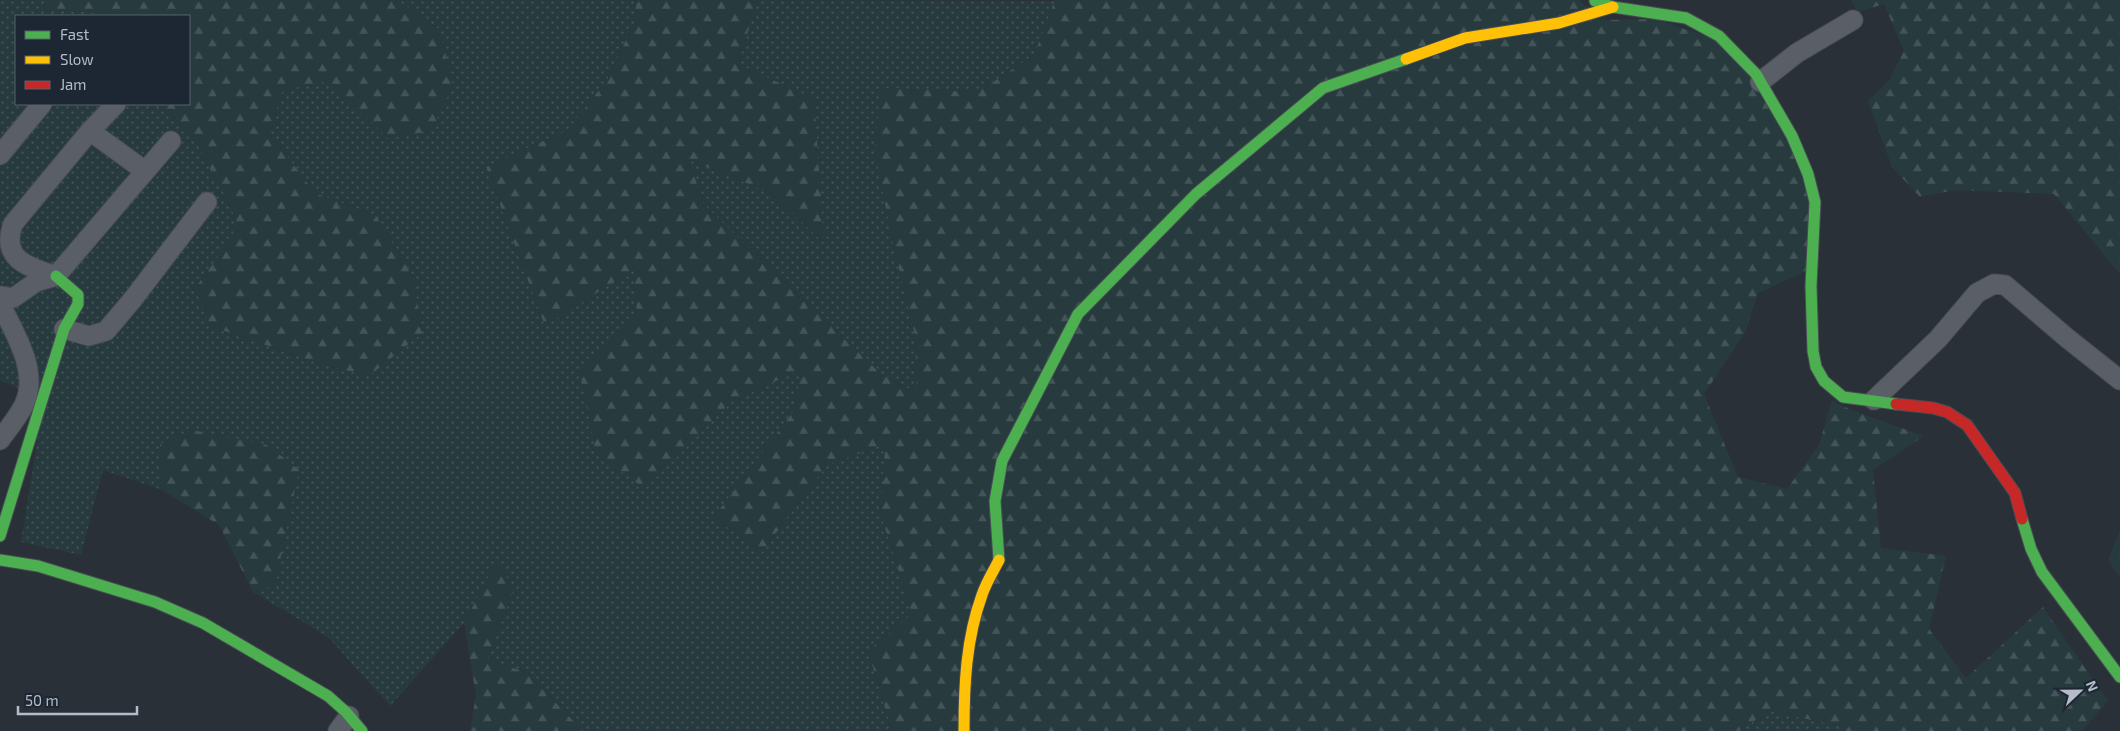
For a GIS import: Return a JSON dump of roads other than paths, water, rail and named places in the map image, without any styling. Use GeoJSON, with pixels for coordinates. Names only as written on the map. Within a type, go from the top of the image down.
{"type":"FeatureCollection","features":[{"type":"Feature","properties":{"kind":"street"},"geometry":{"type":"LineString","coordinates":[[1594,0],[1613,7],[1648,10],[1686,18],[1719,36],[1756,74],[1792,136],[1808,174],[1815,202],[1811,286],[1813,351],[1816,368],[1824,381],[1843,397],[1947,412],[1967,425],[2015,493],[2031,549],[2042,572],[2120,677]]}},
{"type":"Feature","properties":{"kind":"street"},"geometry":{"type":"LineString","coordinates":[[964,731],[964,690],[969,641],[982,594],[999,560],[995,501],[1002,461],[1078,314],[1196,194],[1323,88],[1465,38],[1559,23],[1613,7]]}},
{"type":"Feature","properties":{"kind":"street"},"geometry":{"type":"LineString","coordinates":[[1760,82],[1797,54],[1853,20]]}},
{"type":"Feature","properties":{"kind":"street"},"geometry":{"type":"LineString","coordinates":[[0,155],[41,105]]}},
{"type":"Feature","properties":{"kind":"street"},"geometry":{"type":"LineString","coordinates":[[0,536],[64,329],[79,300],[75,292],[56,276],[26,266],[5,252],[8,237],[13,224],[90,131],[115,105]]}},
{"type":"Feature","properties":{"kind":"street"},"geometry":{"type":"LineString","coordinates":[[90,131],[145,171]]}},
{"type":"Feature","properties":{"kind":"street"},"geometry":{"type":"LineString","coordinates":[[0,296],[13,298],[36,282],[56,276],[171,141]]}},
{"type":"Feature","properties":{"kind":"street"},"geometry":{"type":"LineString","coordinates":[[64,329],[89,336],[106,331],[207,202]]}},
{"type":"Feature","properties":{"kind":"street"},"geometry":{"type":"LineString","coordinates":[[1874,400],[1938,339],[1977,294],[1994,284],[2005,285],[2120,380]]}},
{"type":"Feature","properties":{"kind":"street"},"geometry":{"type":"LineString","coordinates":[[0,303],[25,357],[30,381],[25,404],[0,440]]}},
{"type":"Feature","properties":{"kind":"street"},"geometry":{"type":"LineString","coordinates":[[0,560],[38,566],[155,602],[203,623],[328,696],[362,731]]}},
{"type":"Feature","properties":{"kind":"street"},"geometry":{"type":"LineString","coordinates":[[338,731],[349,716]]}}]}
